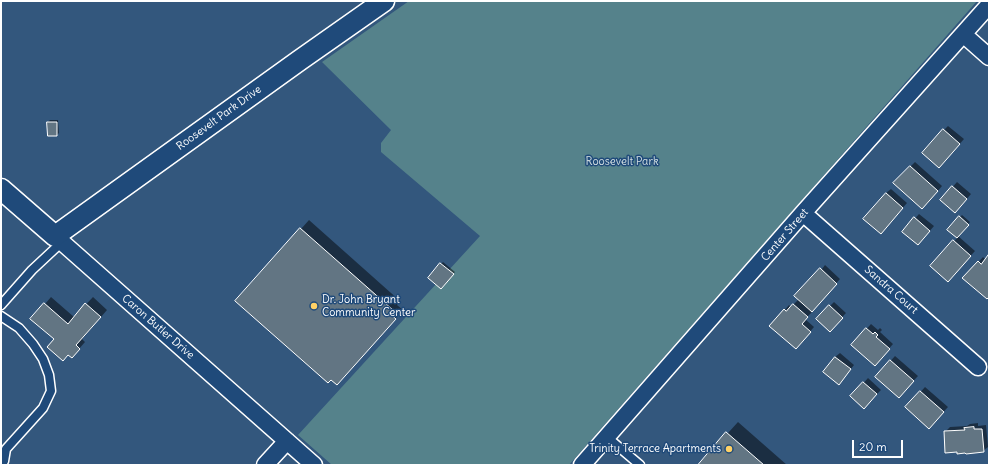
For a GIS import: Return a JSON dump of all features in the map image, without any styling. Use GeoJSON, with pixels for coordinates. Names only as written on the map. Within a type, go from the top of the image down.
{"type":"FeatureCollection","features":[{"type":"Feature","properties":{"kind":"street","name":"Roosevelt Park Drive"},"geometry":{"type":"LineString","coordinates":[[59,239],[293,65],[384,1]]}},
{"type":"Feature","properties":{"kind":"street","name":"Center Street"},"geometry":{"type":"LineString","coordinates":[[582,465],[803,213],[989,5]]}},
{"type":"Feature","properties":{"kind":"street"},"geometry":{"type":"LineString","coordinates":[[963,34],[989,57]]}},
{"type":"Feature","properties":{"kind":"street","name":"Caron Butler Drive"},"geometry":{"type":"LineString","coordinates":[[1,189],[314,465]]}},
{"type":"Feature","properties":{"kind":"street","name":"Sandra Court"},"geometry":{"type":"LineString","coordinates":[[803,213],[978,367]]}},
{"type":"Feature","properties":{"kind":"street"},"geometry":{"type":"LineString","coordinates":[[265,465],[287,441]]}},
{"type":"Feature","properties":{"kind":"lane"},"geometry":{"type":"LineString","coordinates":[[1,305],[59,239]]}},
{"type":"Feature","properties":{"kind":"lane"},"geometry":{"type":"LineString","coordinates":[[1,316],[19,328],[43,358],[49,375],[51,391],[43,408],[6,450],[4,461],[1,465]]}},
{"type":"Feature","properties":{"kind":"lane"},"geometry":{"type":"LineString","coordinates":[[606,437],[640,465]]}},
{"type":"Feature","properties":{"kind":"green space","name":"Roosevelt Park"},"geometry":{"type":"Polygon","coordinates":[[[409,1],[977,1],[569,465],[332,465],[298,435],[480,236],[381,152],[381,143],[391,130],[322,62],[409,1]]]}},
{"type":"Feature","properties":{"kind":"building"},"geometry":{"type":"Polygon","coordinates":[[[47,122],[57,122],[57,136],[48,136],[47,122]]]}},
{"type":"Feature","properties":{"kind":"building"},"geometry":{"type":"Polygon","coordinates":[[[943,129],[960,144],[939,168],[922,153],[943,129]]]}},
{"type":"Feature","properties":{"kind":"building"},"geometry":{"type":"Polygon","coordinates":[[[910,166],[938,191],[922,209],[893,183],[910,166]]]}},
{"type":"Feature","properties":{"kind":"building"},"geometry":{"type":"Polygon","coordinates":[[[952,186],[967,199],[955,213],[940,200],[952,186]]]}},
{"type":"Feature","properties":{"kind":"building"},"geometry":{"type":"Polygon","coordinates":[[[886,193],[903,208],[881,234],[863,219],[886,193]]]}},
{"type":"Feature","properties":{"kind":"building"},"geometry":{"type":"Polygon","coordinates":[[[959,216],[969,225],[957,238],[947,230],[959,216]]]}},
{"type":"Feature","properties":{"kind":"building"},"geometry":{"type":"Polygon","coordinates":[[[914,217],[930,231],[918,245],[902,232],[914,217]]]}},
{"type":"Feature","properties":{"kind":"building","name":"Dr. John Bryant Community Center"},"geometry":{"type":"Polygon","coordinates":[[[300,228],[393,310],[389,313],[396,319],[337,385],[331,380],[328,383],[235,301],[300,228]]]}},
{"type":"Feature","properties":{"kind":"building"},"geometry":{"type":"Polygon","coordinates":[[[953,240],[971,256],[948,282],[930,266],[953,240]]]}},
{"type":"Feature","properties":{"kind":"building"},"geometry":{"type":"Polygon","coordinates":[[[989,254],[989,297],[987,299],[962,278],[978,261],[981,264],[989,254]]]}},
{"type":"Feature","properties":{"kind":"building"},"geometry":{"type":"Polygon","coordinates":[[[440,263],[454,274],[441,289],[428,278],[440,263]]]}},
{"type":"Feature","properties":{"kind":"building"},"geometry":{"type":"Polygon","coordinates":[[[820,268],[837,284],[812,312],[794,296],[820,268]]]}},
{"type":"Feature","properties":{"kind":"building"},"geometry":{"type":"Polygon","coordinates":[[[44,303],[68,324],[85,303],[101,317],[76,345],[80,349],[72,358],[68,355],[63,361],[47,347],[54,339],[30,319],[44,303]]]}},
{"type":"Feature","properties":{"kind":"building"},"geometry":{"type":"Polygon","coordinates":[[[793,304],[808,317],[802,324],[811,332],[796,349],[769,326],[784,309],[786,311],[793,304]]]}},
{"type":"Feature","properties":{"kind":"building"},"geometry":{"type":"Polygon","coordinates":[[[829,305],[843,318],[830,332],[816,319],[829,305]]]}},
{"type":"Feature","properties":{"kind":"building"},"geometry":{"type":"Polygon","coordinates":[[[866,328],[873,334],[875,332],[878,335],[876,337],[890,349],[875,366],[851,345],[866,328]]]}},
{"type":"Feature","properties":{"kind":"building"},"geometry":{"type":"Polygon","coordinates":[[[835,357],[851,369],[839,385],[823,372],[835,357]]]}},
{"type":"Feature","properties":{"kind":"building"},"geometry":{"type":"Polygon","coordinates":[[[890,360],[914,381],[899,398],[875,377],[890,360]]]}},
{"type":"Feature","properties":{"kind":"building"},"geometry":{"type":"Polygon","coordinates":[[[863,382],[877,394],[864,409],[850,396],[863,382]]]}},
{"type":"Feature","properties":{"kind":"building"},"geometry":{"type":"Polygon","coordinates":[[[920,391],[944,412],[929,429],[905,407],[920,391]]]}},
{"type":"Feature","properties":{"kind":"building"},"geometry":{"type":"Polygon","coordinates":[[[974,427],[974,429],[982,429],[984,452],[966,454],[957,454],[957,452],[945,453],[944,431],[965,430],[964,428],[974,427]]]}},
{"type":"Feature","properties":{"kind":"building","name":"Trinity Terrace Apartments"},"geometry":{"type":"Polygon","coordinates":[[[726,432],[764,465],[698,465],[726,432]]]}},
{"type":"Feature","properties":{"kind":"place","name":"Dr. John Bryant Community Center"},"geometry":{"type":"Point","coordinates":[314,306]}},
{"type":"Feature","properties":{"kind":"place","name":"Trinity Terrace Apartments"},"geometry":{"type":"Point","coordinates":[729,449]}}]}
